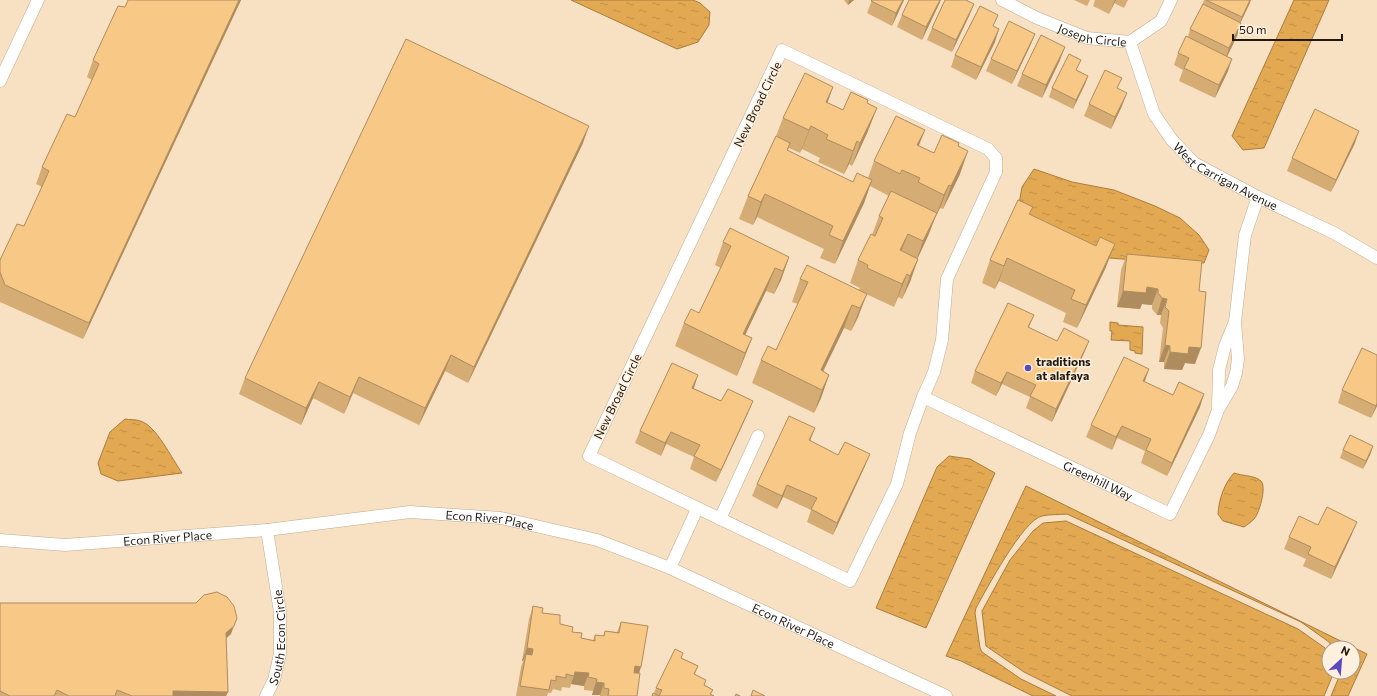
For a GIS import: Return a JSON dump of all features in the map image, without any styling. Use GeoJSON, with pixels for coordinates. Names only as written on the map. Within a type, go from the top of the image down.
{"type":"FeatureCollection","features":[{"type":"Feature","properties":{"kind":"street"},"geometry":{"type":"LineString","coordinates":[[0,81],[38,0]]}},
{"type":"Feature","properties":{"kind":"street","name":"Joseph Circle"},"geometry":{"type":"LineString","coordinates":[[1002,0],[1037,18],[1087,38],[1130,42],[1161,21],[1171,0]]}},
{"type":"Feature","properties":{"kind":"street","name":"West Carrigan Avenue"},"geometry":{"type":"LineString","coordinates":[[1130,42],[1154,114],[1172,140],[1194,163],[1258,197],[1334,233],[1377,258]]}},
{"type":"Feature","properties":{"kind":"street","name":"New Broad Circle"},"geometry":{"type":"LineString","coordinates":[[782,50],[988,149],[996,158],[996,172],[947,279],[942,340],[934,372],[910,433],[897,484],[850,581],[697,509],[589,456],[782,50]]}},
{"type":"Feature","properties":{"kind":"street","name":"Greenhill Way"},"geometry":{"type":"LineString","coordinates":[[923,397],[1170,514],[1209,435],[1218,410],[1232,386],[1236,373],[1238,359],[1235,322],[1245,235],[1258,197]]}},
{"type":"Feature","properties":{"kind":"street","name":"Greenhill Way"},"geometry":{"type":"LineString","coordinates":[[1218,410],[1219,370],[1225,346],[1235,322]]}},
{"type":"Feature","properties":{"kind":"street"},"geometry":{"type":"LineString","coordinates":[[720,519],[758,436]]}},
{"type":"Feature","properties":{"kind":"street"},"geometry":{"type":"LineString","coordinates":[[670,568],[697,509]]}},
{"type":"Feature","properties":{"kind":"street","name":"Econ River Place"},"geometry":{"type":"LineString","coordinates":[[0,540],[65,545],[267,530],[410,512],[501,518],[597,540],[670,568],[946,696]]}},
{"type":"Feature","properties":{"kind":"street","name":"South Econ Circle"},"geometry":{"type":"LineString","coordinates":[[266,696],[274,680],[280,654],[280,612],[267,530]]}},
{"type":"Feature","properties":{"kind":"water"},"geometry":{"type":"Polygon","coordinates":[[[571,0],[693,0],[700,3],[710,12],[709,25],[698,42],[677,49],[571,0]]]}},
{"type":"Feature","properties":{"kind":"water"},"geometry":{"type":"Polygon","coordinates":[[[1294,0],[1329,0],[1264,148],[1243,150],[1232,136],[1294,0]]]}},
{"type":"Feature","properties":{"kind":"water"},"geometry":{"type":"Polygon","coordinates":[[[1034,169],[1072,182],[1114,190],[1155,206],[1180,218],[1199,235],[1209,250],[1204,263],[1174,263],[1109,258],[1017,215],[1022,187],[1034,169]]]}},
{"type":"Feature","properties":{"kind":"water"},"geometry":{"type":"Polygon","coordinates":[[[1110,322],[1118,323],[1118,325],[1143,327],[1142,354],[1135,353],[1135,351],[1130,350],[1130,341],[1111,340],[1112,331],[1110,331],[1110,322]]]}},
{"type":"Feature","properties":{"kind":"water"},"geometry":{"type":"Polygon","coordinates":[[[125,419],[140,421],[152,429],[163,443],[182,473],[118,481],[101,474],[98,463],[110,432],[125,419]]]}},
{"type":"Feature","properties":{"kind":"water"},"geometry":{"type":"Polygon","coordinates":[[[949,456],[970,459],[995,473],[926,628],[876,608],[937,467],[949,456]]]}},
{"type":"Feature","properties":{"kind":"water"},"geometry":{"type":"Polygon","coordinates":[[[1234,473],[1258,479],[1263,484],[1262,500],[1258,512],[1254,519],[1244,527],[1223,521],[1218,514],[1223,492],[1227,482],[1234,473]]]}},
{"type":"Feature","properties":{"kind":"water"},"geometry":{"type":"Polygon","coordinates":[[[1026,486],[1339,640],[1326,640],[1301,622],[1067,514],[1042,516],[1034,520],[1015,542],[996,572],[976,608],[975,613],[980,648],[982,652],[1021,679],[1056,696],[1033,696],[961,661],[946,656],[1026,486]]]}},
{"type":"Feature","properties":{"kind":"water"},"geometry":{"type":"Polygon","coordinates":[[[1066,521],[1298,629],[1321,645],[1321,680],[1331,680],[1324,696],[1072,696],[1024,672],[986,646],[982,611],[1010,560],[1033,531],[1043,523],[1066,521]]]}},
{"type":"Feature","properties":{"kind":"water"},"geometry":{"type":"Polygon","coordinates":[[[1361,651],[1367,654],[1361,667],[1361,651]]]}},
{"type":"Feature","properties":{"kind":"water"},"geometry":{"type":"Polygon","coordinates":[[[1338,680],[1355,680],[1348,696],[1331,696],[1338,680]]]}},
{"type":"Feature","properties":{"kind":"building"},"geometry":{"type":"Polygon","coordinates":[[[128,0],[239,0],[89,323],[5,285],[0,272],[0,260],[17,224],[24,226],[49,171],[42,167],[67,114],[75,117],[99,64],[93,60],[118,6],[125,7],[128,0]]]}},
{"type":"Feature","properties":{"kind":"building"},"geometry":{"type":"Polygon","coordinates":[[[903,0],[896,13],[871,1],[903,0]]]}},
{"type":"Feature","properties":{"kind":"building"},"geometry":{"type":"Polygon","coordinates":[[[909,0],[940,0],[926,27],[902,15],[909,0]]]}},
{"type":"Feature","properties":{"kind":"building"},"geometry":{"type":"Polygon","coordinates":[[[945,0],[966,0],[974,4],[956,40],[932,28],[945,0]]]}},
{"type":"Feature","properties":{"kind":"building"},"geometry":{"type":"Polygon","coordinates":[[[1206,0],[1250,0],[1242,17],[1206,0]]]}},
{"type":"Feature","properties":{"kind":"building"},"geometry":{"type":"Polygon","coordinates":[[[1203,4],[1241,23],[1229,48],[1190,29],[1203,4]]]}},
{"type":"Feature","properties":{"kind":"building"},"geometry":{"type":"Polygon","coordinates":[[[980,6],[998,15],[993,26],[999,29],[981,67],[955,55],[980,6]]]}},
{"type":"Feature","properties":{"kind":"building"},"geometry":{"type":"Polygon","coordinates":[[[1009,21],[1035,34],[1017,71],[991,59],[1009,21]]]}},
{"type":"Feature","properties":{"kind":"building"},"geometry":{"type":"Polygon","coordinates":[[[1041,35],[1065,47],[1046,85],[1022,74],[1041,35]]]}},
{"type":"Feature","properties":{"kind":"building"},"geometry":{"type":"Polygon","coordinates":[[[1186,36],[1232,59],[1219,85],[1184,68],[1189,58],[1178,53],[1186,36]]]}},
{"type":"Feature","properties":{"kind":"building"},"geometry":{"type":"Polygon","coordinates":[[[406,39],[589,126],[474,367],[451,355],[425,408],[359,377],[350,397],[319,382],[306,408],[245,378],[406,39]]]}},
{"type":"Feature","properties":{"kind":"building"},"geometry":{"type":"Polygon","coordinates":[[[1069,54],[1081,60],[1076,70],[1088,76],[1076,100],[1052,88],[1069,54]]]}},
{"type":"Feature","properties":{"kind":"building"},"geometry":{"type":"Polygon","coordinates":[[[1105,70],[1122,78],[1117,88],[1127,93],[1115,117],[1089,104],[1105,70]]]}},
{"type":"Feature","properties":{"kind":"building"},"geometry":{"type":"Polygon","coordinates":[[[805,73],[833,87],[826,102],[843,110],[851,92],[868,100],[867,103],[877,108],[860,143],[857,141],[853,151],[826,139],[828,135],[811,126],[809,130],[783,118],[805,73]]]}},
{"type":"Feature","properties":{"kind":"building"},"geometry":{"type":"Polygon","coordinates":[[[1315,109],[1359,131],[1336,180],[1292,158],[1315,109]]]}},
{"type":"Feature","properties":{"kind":"building"},"geometry":{"type":"Polygon","coordinates":[[[896,116],[925,130],[917,145],[934,153],[942,135],[959,143],[958,146],[968,151],[951,186],[949,185],[944,195],[918,182],[920,178],[902,170],[900,174],[874,161],[896,116]]]}},
{"type":"Feature","properties":{"kind":"building"},"geometry":{"type":"Polygon","coordinates":[[[776,136],[790,143],[787,150],[853,182],[857,173],[872,180],[843,241],[829,235],[833,226],[765,194],[761,202],[748,196],[776,136]]]}},
{"type":"Feature","properties":{"kind":"building"},"geometry":{"type":"Polygon","coordinates":[[[891,191],[937,213],[923,241],[908,234],[900,250],[918,259],[910,276],[907,274],[902,284],[867,268],[868,265],[858,260],[871,234],[875,236],[883,218],[879,216],[891,191]]]}},
{"type":"Feature","properties":{"kind":"building"},"geometry":{"type":"Polygon","coordinates":[[[1018,200],[1033,207],[1029,214],[1096,246],[1100,237],[1115,244],[1086,305],[1071,299],[1075,290],[1007,258],[1004,266],[990,260],[1018,200]]]}},
{"type":"Feature","properties":{"kind":"building"},"geometry":{"type":"Polygon","coordinates":[[[730,228],[789,257],[783,271],[775,268],[743,334],[752,338],[745,353],[684,323],[691,309],[699,313],[731,246],[723,242],[730,228]]]}},
{"type":"Feature","properties":{"kind":"building"},"geometry":{"type":"Polygon","coordinates":[[[1127,254],[1202,261],[1199,291],[1206,292],[1201,348],[1189,347],[1188,354],[1170,352],[1170,346],[1165,345],[1169,311],[1165,307],[1167,299],[1162,298],[1158,293],[1158,289],[1147,287],[1146,293],[1123,291],[1127,254]]]}},
{"type":"Feature","properties":{"kind":"building"},"geometry":{"type":"Polygon","coordinates":[[[807,265],[867,294],[860,308],[852,305],[821,370],[829,375],[822,390],[761,360],[768,346],[776,350],[808,282],[800,279],[807,265]]]}},
{"type":"Feature","properties":{"kind":"building","name":"traditions at alafaya"},"geometry":{"type":"Polygon","coordinates":[[[1008,303],[1034,315],[1028,327],[1057,341],[1064,328],[1089,341],[1056,409],[1030,396],[1036,385],[1007,372],[1001,383],[975,371],[1008,303]]]}},
{"type":"Feature","properties":{"kind":"building"},"geometry":{"type":"Polygon","coordinates":[[[1362,348],[1377,355],[1376,406],[1342,390],[1362,348]]]}},
{"type":"Feature","properties":{"kind":"building"},"geometry":{"type":"Polygon","coordinates":[[[1124,357],[1149,369],[1143,381],[1173,395],[1179,382],[1204,394],[1172,463],[1146,450],[1151,439],[1122,426],[1116,437],[1091,425],[1124,357]]]}},
{"type":"Feature","properties":{"kind":"building"},"geometry":{"type":"Polygon","coordinates":[[[672,363],[698,375],[692,388],[721,401],[728,389],[753,401],[721,470],[694,456],[700,445],[671,432],[665,443],[640,431],[672,363]]]}},
{"type":"Feature","properties":{"kind":"building"},"geometry":{"type":"Polygon","coordinates":[[[789,416],[815,428],[809,440],[838,455],[845,442],[870,454],[837,523],[811,509],[817,498],[787,485],[782,496],[757,484],[789,416]]]}},
{"type":"Feature","properties":{"kind":"building"},"geometry":{"type":"Polygon","coordinates":[[[1350,435],[1373,446],[1366,461],[1343,450],[1350,435]]]}},
{"type":"Feature","properties":{"kind":"building"},"geometry":{"type":"Polygon","coordinates":[[[1327,507],[1357,522],[1335,567],[1308,554],[1311,547],[1289,537],[1299,516],[1318,525],[1327,507]]]}},
{"type":"Feature","properties":{"kind":"building"},"geometry":{"type":"Polygon","coordinates":[[[217,592],[227,597],[234,606],[237,618],[234,626],[226,633],[228,692],[173,691],[173,696],[132,696],[117,690],[115,696],[69,696],[57,690],[54,696],[10,696],[0,691],[0,603],[196,603],[204,595],[217,592]]]}},
{"type":"Feature","properties":{"kind":"building"},"geometry":{"type":"Polygon","coordinates":[[[533,606],[543,608],[542,613],[560,615],[560,624],[573,627],[572,632],[582,633],[581,638],[595,641],[595,635],[604,636],[605,631],[619,633],[621,622],[648,626],[641,667],[635,666],[634,673],[640,673],[637,696],[608,696],[609,689],[604,688],[604,683],[596,682],[597,679],[588,677],[589,673],[575,672],[574,676],[566,674],[566,678],[556,676],[556,681],[551,680],[549,690],[520,686],[526,654],[532,655],[533,649],[527,648],[533,606]]]}},
{"type":"Feature","properties":{"kind":"building"},"geometry":{"type":"Polygon","coordinates":[[[675,649],[683,653],[681,658],[698,666],[694,674],[706,680],[704,685],[713,690],[710,694],[714,696],[659,696],[662,690],[656,688],[675,649]]]}},
{"type":"Feature","properties":{"kind":"building"},"geometry":{"type":"Polygon","coordinates":[[[753,690],[765,696],[751,696],[753,690]]]}},
{"type":"Feature","properties":{"kind":"building"},"geometry":{"type":"Polygon","coordinates":[[[653,693],[659,696],[652,696],[653,693]]]}},
{"type":"Feature","properties":{"kind":"place","name":"traditions at alafaya"},"geometry":{"type":"Point","coordinates":[1028,368]}}]}
